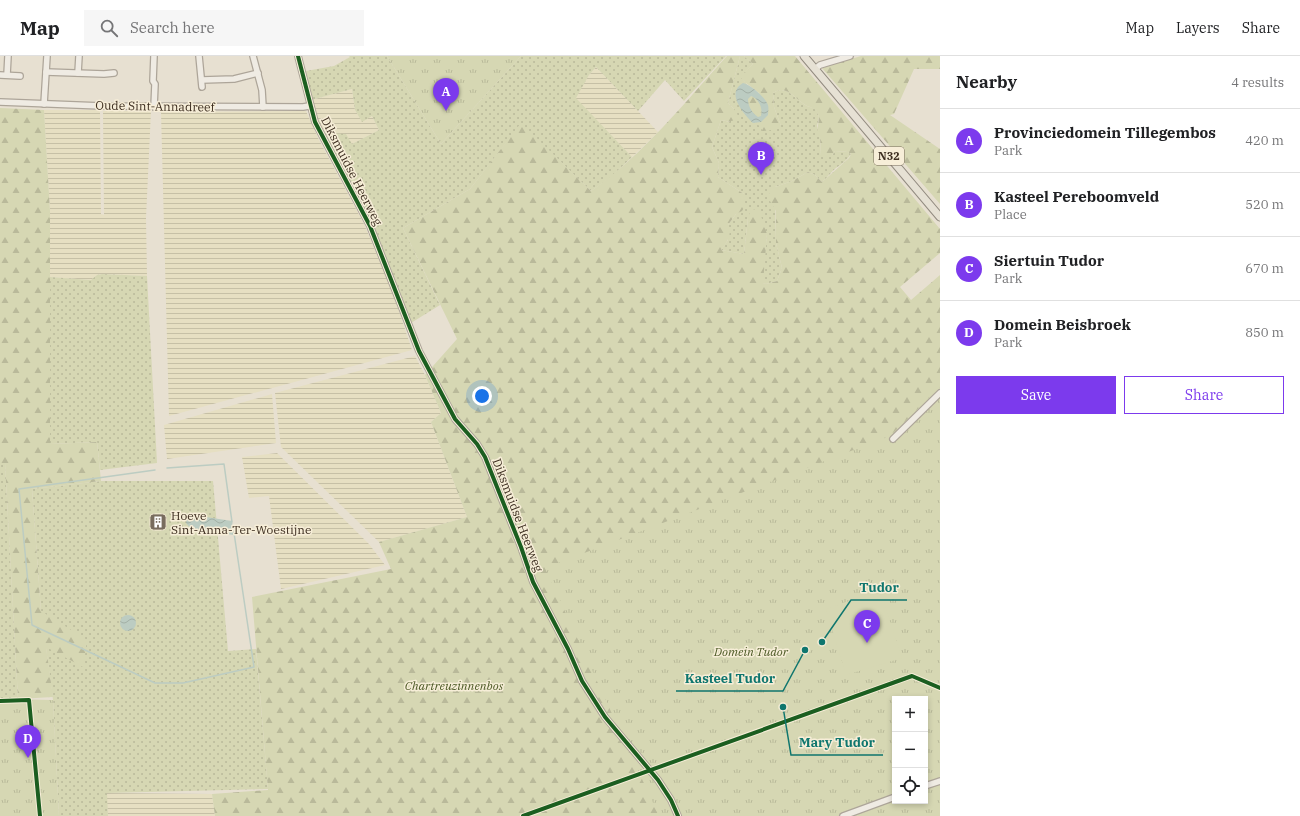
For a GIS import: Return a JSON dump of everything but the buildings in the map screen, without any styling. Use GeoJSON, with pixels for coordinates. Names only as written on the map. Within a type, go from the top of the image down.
{"type":"FeatureCollection","features":[{"type":"Feature","properties":{"kind":"main road","name":"N32"},"geometry":{"type":"LineString","coordinates":[[804,56],[940,217]]}},
{"type":"Feature","properties":{"kind":"street"},"geometry":{"type":"LineString","coordinates":[[7,75],[8,56]]}},
{"type":"Feature","properties":{"kind":"street"},"geometry":{"type":"LineString","coordinates":[[44,104],[47,56]]}},
{"type":"Feature","properties":{"kind":"street"},"geometry":{"type":"LineString","coordinates":[[78,73],[79,56]]}},
{"type":"Feature","properties":{"kind":"street"},"geometry":{"type":"LineString","coordinates":[[154,56],[154,107]]}},
{"type":"Feature","properties":{"kind":"street"},"geometry":{"type":"LineString","coordinates":[[199,56],[202,87]]}},
{"type":"Feature","properties":{"kind":"street"},"geometry":{"type":"LineString","coordinates":[[253,56],[262,90],[263,107]]}},
{"type":"Feature","properties":{"kind":"street","name":"Diksmuidse Heerweg"},"geometry":{"type":"LineString","coordinates":[[298,56],[304,76],[309,106],[318,132],[370,226],[422,360],[455,419],[477,444],[485,457],[521,547],[533,582],[568,648],[582,682],[605,717],[658,780],[671,800],[678,816]]}},
{"type":"Feature","properties":{"kind":"street"},"geometry":{"type":"LineString","coordinates":[[815,69],[820,65],[850,56]]}},
{"type":"Feature","properties":{"kind":"street"},"geometry":{"type":"LineString","coordinates":[[46,72],[114,73]]}},
{"type":"Feature","properties":{"kind":"street"},"geometry":{"type":"LineString","coordinates":[[202,80],[234,79],[258,73]]}},
{"type":"Feature","properties":{"kind":"street"},"geometry":{"type":"LineString","coordinates":[[0,75],[20,76]]}},
{"type":"Feature","properties":{"kind":"street","name":"Oude Sint-Annadreef"},"geometry":{"type":"LineString","coordinates":[[0,102],[154,107],[309,106]]}},
{"type":"Feature","properties":{"kind":"street"},"geometry":{"type":"LineString","coordinates":[[893,439],[940,392]]}},
{"type":"Feature","properties":{"kind":"street"},"geometry":{"type":"LineString","coordinates":[[928,785],[940,781]]}},
{"type":"Feature","properties":{"kind":"street"},"geometry":{"type":"LineString","coordinates":[[843,816],[892,798]]}},
{"type":"Feature","properties":{"kind":"shaded area"},"geometry":{"type":"Polygon","coordinates":[[[596,67],[658,132],[632,157],[575,98],[589,75],[596,67]]]}},
{"type":"Feature","properties":{"kind":"shaded area"},"geometry":{"type":"Polygon","coordinates":[[[352,89],[355,110],[362,121],[372,116],[379,130],[352,144],[323,133],[311,100],[352,89]]]}},
{"type":"Feature","properties":{"kind":"shaded area"},"geometry":{"type":"Polygon","coordinates":[[[44,110],[100,110],[101,214],[104,215],[103,111],[151,111],[146,218],[147,276],[102,274],[97,275],[91,280],[50,277],[50,211],[44,110]]]}},
{"type":"Feature","properties":{"kind":"shaded area"},"geometry":{"type":"Polygon","coordinates":[[[306,111],[319,140],[364,224],[392,290],[412,350],[169,416],[161,112],[306,111]]]}},
{"type":"Feature","properties":{"kind":"shaded area"},"geometry":{"type":"Polygon","coordinates":[[[415,356],[425,375],[441,413],[431,422],[467,517],[379,542],[281,447],[275,393],[415,356]]]}},
{"type":"Feature","properties":{"kind":"shaded area"},"geometry":{"type":"Polygon","coordinates":[[[272,394],[276,443],[167,459],[164,425],[272,394]]]}},
{"type":"Feature","properties":{"kind":"shaded area"},"geometry":{"type":"Polygon","coordinates":[[[277,453],[369,544],[385,565],[281,589],[269,496],[249,498],[242,457],[277,453]]]}},
{"type":"Feature","properties":{"kind":"shaded area"},"geometry":{"type":"Polygon","coordinates":[[[106,793],[212,794],[215,816],[108,816],[106,793]]]}},
{"type":"Feature","properties":{"kind":"green space"},"geometry":{"type":"Polygon","coordinates":[[[349,56],[387,56],[441,144],[521,56],[726,56],[684,101],[665,80],[638,111],[596,67],[589,75],[576,98],[632,157],[611,177],[591,191],[521,124],[470,189],[403,228],[440,305],[411,323],[377,236],[323,133],[346,134],[352,144],[379,130],[372,116],[362,122],[355,110],[352,89],[311,100],[306,71],[334,66],[350,57],[349,56]]]}},
{"type":"Feature","properties":{"kind":"green space"},"geometry":{"type":"Polygon","coordinates":[[[387,56],[521,56],[441,144],[387,56]]]}},
{"type":"Feature","properties":{"kind":"green space","name":"Chartreuzinnenbos"},"geometry":{"type":"Polygon","coordinates":[[[727,56],[740,56],[728,103],[740,119],[731,122],[721,120],[712,147],[719,163],[718,177],[744,194],[745,206],[742,211],[736,214],[728,225],[730,232],[729,238],[721,250],[744,254],[748,218],[751,209],[759,210],[767,234],[763,283],[766,284],[777,281],[782,268],[776,243],[776,211],[767,196],[775,187],[792,181],[808,172],[815,175],[822,182],[849,158],[851,154],[848,152],[835,151],[827,158],[821,156],[820,137],[817,133],[819,117],[816,110],[807,106],[787,91],[778,90],[773,93],[774,107],[781,126],[763,131],[756,122],[765,119],[759,93],[740,77],[753,64],[744,56],[795,56],[940,229],[940,253],[900,287],[911,300],[940,275],[940,816],[215,816],[212,794],[268,790],[252,597],[391,569],[379,542],[467,517],[431,422],[441,413],[425,375],[457,339],[403,228],[470,189],[521,123],[591,191],[610,177],[646,145],[727,56]]]}},
{"type":"Feature","properties":{"kind":"green space"},"geometry":{"type":"Polygon","coordinates":[[[740,56],[744,56],[753,64],[741,77],[781,126],[774,107],[773,93],[778,90],[787,91],[807,106],[816,109],[819,117],[817,126],[820,137],[821,156],[832,155],[835,151],[848,152],[851,154],[822,182],[815,175],[808,172],[792,181],[775,187],[776,243],[782,268],[777,281],[766,284],[762,283],[767,234],[748,218],[744,254],[721,250],[728,240],[728,225],[736,214],[744,194],[718,177],[719,163],[712,147],[721,120],[730,122],[734,109],[728,103],[740,56]]]}},
{"type":"Feature","properties":{"kind":"green space"},"geometry":{"type":"Polygon","coordinates":[[[861,56],[940,56],[940,69],[914,69],[894,114],[890,115],[940,149],[940,204],[822,68],[861,56]]]}},
{"type":"Feature","properties":{"kind":"green space"},"geometry":{"type":"Polygon","coordinates":[[[752,96],[757,99],[760,104],[761,116],[758,117],[750,107],[748,99],[752,96]]]}},
{"type":"Feature","properties":{"kind":"green space"},"geometry":{"type":"Polygon","coordinates":[[[0,108],[44,110],[50,211],[50,444],[97,442],[101,481],[32,489],[41,611],[87,640],[83,667],[46,647],[53,697],[18,699],[5,463],[0,463],[0,108]]]}},
{"type":"Feature","properties":{"kind":"green space"},"geometry":{"type":"Polygon","coordinates":[[[97,275],[147,276],[157,463],[100,470],[97,442],[50,444],[50,277],[91,280],[97,275]]]}},
{"type":"Feature","properties":{"kind":"green space","name":"Domein Tudor"},"geometry":{"type":"Polygon","coordinates":[[[940,387],[940,816],[659,816],[545,568],[890,436],[940,387]]]}},
{"type":"Feature","properties":{"kind":"green space"},"geometry":{"type":"Polygon","coordinates":[[[5,462],[18,699],[0,698],[0,463],[5,462]]]}},
{"type":"Feature","properties":{"kind":"green space"},"geometry":{"type":"Polygon","coordinates":[[[101,481],[213,481],[228,651],[256,649],[268,789],[107,793],[108,816],[59,816],[53,700],[41,611],[32,489],[101,481]]]}},
{"type":"Feature","properties":{"kind":"green space"},"geometry":{"type":"Polygon","coordinates":[[[880,590],[902,658],[846,675],[826,609],[880,590]]]}},
{"type":"Feature","properties":{"kind":"green space"},"geometry":{"type":"Polygon","coordinates":[[[0,699],[53,700],[59,816],[0,816],[0,699]]]}},
{"type":"Feature","properties":{"kind":"water"},"geometry":{"type":"Polygon","coordinates":[[[743,83],[746,84],[764,98],[768,106],[768,115],[761,122],[753,123],[741,109],[736,98],[738,87],[743,83]],[[751,96],[748,99],[749,104],[752,111],[758,117],[761,116],[761,107],[754,97],[751,96]]]}},
{"type":"Feature","properties":{"kind":"water"},"geometry":{"type":"Polygon","coordinates":[[[193,515],[232,521],[234,535],[191,529],[186,523],[187,518],[193,515]]]}},
{"type":"Feature","properties":{"kind":"water"},"geometry":{"type":"Polygon","coordinates":[[[125,615],[131,615],[136,620],[134,629],[131,631],[125,631],[120,626],[120,620],[125,615]]]}},
{"type":"Feature","properties":{"kind":"waterway"},"geometry":{"type":"LineString","coordinates":[[167,468],[224,464],[232,522]]}},
{"type":"Feature","properties":{"kind":"waterway"},"geometry":{"type":"LineString","coordinates":[[155,470],[19,489],[32,625],[155,683],[183,683],[254,667],[234,533]]}},
{"type":"Feature","properties":{"kind":"cycle path"},"geometry":{"type":"LineString","coordinates":[[298,56],[315,122],[370,226],[419,351],[455,419],[477,444],[485,457],[521,547],[533,582],[568,649],[582,681],[605,717],[658,780],[671,800],[678,816]]}},
{"type":"Feature","properties":{"kind":"cycle path"},"geometry":{"type":"LineString","coordinates":[[523,816],[912,676],[940,688]]}},
{"type":"Feature","properties":{"kind":"cycle path"},"geometry":{"type":"LineString","coordinates":[[0,701],[29,700],[40,816]]}},
{"type":"Feature","properties":{"kind":"place","name":"Provinciedomein Tillegembos"},"geometry":{"type":"Point","coordinates":[446,111]}},
{"type":"Feature","properties":{"kind":"place","name":"Kasteel Pereboomveld"},"geometry":{"type":"Point","coordinates":[761,175]}},
{"type":"Feature","properties":{"kind":"place","name":"Hoeve Sint-Anna-Ter-Woestijne"},"geometry":{"type":"Point","coordinates":[158,522]}},
{"type":"Feature","properties":{"kind":"place","name":"Tudor"},"geometry":{"type":"Point","coordinates":[822,642]}},
{"type":"Feature","properties":{"kind":"place","name":"Siertuin Tudor"},"geometry":{"type":"Point","coordinates":[867,643]}},
{"type":"Feature","properties":{"kind":"place","name":"Kasteel Tudor"},"geometry":{"type":"Point","coordinates":[805,650]}},
{"type":"Feature","properties":{"kind":"place","name":"Mary Tudor"},"geometry":{"type":"Point","coordinates":[783,707]}},
{"type":"Feature","properties":{"kind":"place","name":"Domein Beisbroek"},"geometry":{"type":"Point","coordinates":[28,758]}}]}
